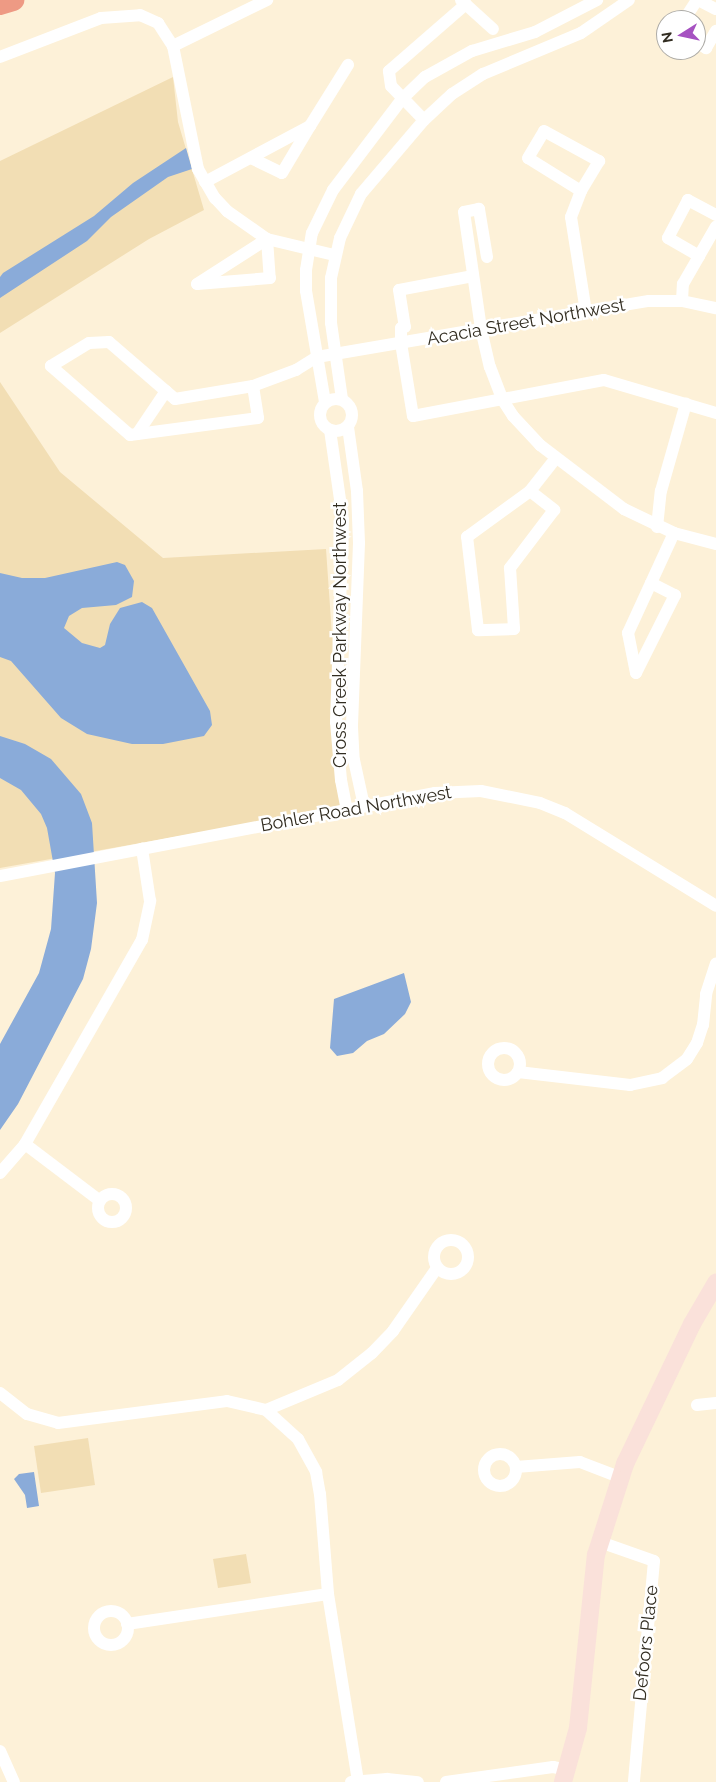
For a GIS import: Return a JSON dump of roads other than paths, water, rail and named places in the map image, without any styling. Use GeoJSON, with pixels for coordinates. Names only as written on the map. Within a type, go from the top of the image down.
{"type":"FeatureCollection","features":[{"type":"Feature","properties":{"kind":"highway"},"geometry":{"type":"LineString","coordinates":[[0,4],[13,0]]}},
{"type":"Feature","properties":{"kind":"street"},"geometry":{"type":"LineString","coordinates":[[173,46],[267,0]]}},
{"type":"Feature","properties":{"kind":"street"},"geometry":{"type":"LineString","coordinates":[[599,22],[591,2],[535,32],[472,51],[447,63],[426,77],[402,99],[329,197],[318,218],[308,248],[306,291],[325,402],[320,417],[330,430],[339,431],[348,427],[353,412],[342,398],[329,302],[334,256],[346,223],[361,194],[424,120],[452,94],[483,74],[562,42],[599,22],[629,0]]}},
{"type":"Feature","properties":{"kind":"street"},"geometry":{"type":"LineString","coordinates":[[698,0],[716,9]]}},
{"type":"Feature","properties":{"kind":"street"},"geometry":{"type":"LineString","coordinates":[[424,120],[391,86],[389,71],[463,2],[493,29]]}},
{"type":"Feature","properties":{"kind":"street"},"geometry":{"type":"LineString","coordinates":[[0,57],[49,41],[76,26],[101,18],[130,15],[158,22],[173,46],[191,140],[205,182],[228,211],[267,239],[334,256]]}},
{"type":"Feature","properties":{"kind":"street"},"geometry":{"type":"LineString","coordinates":[[706,48],[716,31]]}},
{"type":"Feature","properties":{"kind":"street"},"geometry":{"type":"LineString","coordinates":[[251,158],[282,173],[348,65]]}},
{"type":"Feature","properties":{"kind":"street"},"geometry":{"type":"LineString","coordinates":[[205,182],[310,126]]}},
{"type":"Feature","properties":{"kind":"street"},"geometry":{"type":"LineString","coordinates":[[581,191],[528,158],[544,131],[599,161],[581,191],[573,203],[571,217],[586,312]]}},
{"type":"Feature","properties":{"kind":"street"},"geometry":{"type":"LineString","coordinates":[[699,256],[668,238],[688,200],[716,215]]}},
{"type":"Feature","properties":{"kind":"street"},"geometry":{"type":"LineString","coordinates":[[487,257],[479,209],[464,212],[481,329],[502,399],[526,432],[556,458],[624,509],[657,527],[716,544]]}},
{"type":"Feature","properties":{"kind":"street"},"geometry":{"type":"LineString","coordinates":[[682,300],[683,284],[716,226]]}},
{"type":"Feature","properties":{"kind":"street"},"geometry":{"type":"LineString","coordinates":[[267,239],[270,278],[197,284],[244,254],[267,239]]}},
{"type":"Feature","properties":{"kind":"street"},"geometry":{"type":"LineString","coordinates":[[473,276],[399,290],[405,327],[400,328],[401,343],[413,416],[604,380],[716,413]]}},
{"type":"Feature","properties":{"kind":"street","name":"Acacia Street Northwest"},"geometry":{"type":"LineString","coordinates":[[317,357],[650,301],[682,300],[716,308]]}},
{"type":"Feature","properties":{"kind":"street"},"geometry":{"type":"LineString","coordinates":[[253,386],[258,418],[130,435],[51,366],[89,343],[109,342],[175,399],[253,386],[296,370],[317,357]]}},
{"type":"Feature","properties":{"kind":"street"},"geometry":{"type":"LineString","coordinates":[[137,434],[166,391]]}},
{"type":"Feature","properties":{"kind":"street"},"geometry":{"type":"LineString","coordinates":[[325,402],[342,398]]}},
{"type":"Feature","properties":{"kind":"street"},"geometry":{"type":"LineString","coordinates":[[657,527],[661,491],[686,403]]}},
{"type":"Feature","properties":{"kind":"street","name":"Cross Creek Parkway Northwest"},"geometry":{"type":"LineString","coordinates":[[348,427],[357,491],[359,543],[352,727],[354,760],[364,806]]}},
{"type":"Feature","properties":{"kind":"street","name":"Cross Creek Parkway Northwest"},"geometry":{"type":"LineString","coordinates":[[330,430],[343,520],[336,722],[341,780],[347,810]]}},
{"type":"Feature","properties":{"kind":"street"},"geometry":{"type":"LineString","coordinates":[[530,491],[554,510],[510,568],[514,629],[478,630],[467,536],[530,491],[556,458]]}},
{"type":"Feature","properties":{"kind":"street"},"geometry":{"type":"LineString","coordinates":[[650,584],[675,595],[636,673],[628,632],[650,584],[674,533]]}},
{"type":"Feature","properties":{"kind":"street","name":"Bohler Road Northwest"},"geometry":{"type":"LineString","coordinates":[[0,876],[364,806],[463,790],[499,793],[540,804],[589,825],[716,906]]}},
{"type":"Feature","properties":{"kind":"street"},"geometry":{"type":"LineString","coordinates":[[0,1173],[25,1144],[142,940],[150,901],[142,849]]}},
{"type":"Feature","properties":{"kind":"street"},"geometry":{"type":"LineString","coordinates":[[518,1072],[630,1086],[662,1078],[687,1059],[697,1043],[703,1025],[706,994],[716,964]]}},
{"type":"Feature","properties":{"kind":"street"},"geometry":{"type":"LineString","coordinates":[[25,1144],[100,1201]]}},
{"type":"Feature","properties":{"kind":"street"},"geometry":{"type":"LineString","coordinates":[[266,1410],[338,1380],[372,1353],[394,1331],[437,1268]]}},
{"type":"Feature","properties":{"kind":"street"},"geometry":{"type":"LineString","coordinates":[[446,1782],[553,1767],[565,1776],[578,1728],[596,1555],[625,1464],[666,1376],[716,1283]]}},
{"type":"Feature","properties":{"kind":"street"},"geometry":{"type":"LineString","coordinates":[[0,1393],[27,1414],[58,1423],[212,1400],[266,1410],[298,1439],[316,1472],[328,1594],[355,1781],[387,1779],[418,1782]]}},
{"type":"Feature","properties":{"kind":"street"},"geometry":{"type":"LineString","coordinates":[[698,1406],[716,1404]]}},
{"type":"Feature","properties":{"kind":"street"},"geometry":{"type":"LineString","coordinates":[[516,1467],[580,1462],[622,1478]]}},
{"type":"Feature","properties":{"kind":"street","name":"Defoors Place"},"geometry":{"type":"LineString","coordinates":[[600,1542],[654,1561],[634,1782]]}},
{"type":"Feature","properties":{"kind":"street"},"geometry":{"type":"LineString","coordinates":[[128,1624],[328,1594]]}},
{"type":"Feature","properties":{"kind":"street"},"geometry":{"type":"LineString","coordinates":[[0,1750],[14,1782]]}},
{"type":"Feature","properties":{"kind":"water"},"geometry":{"type":"Polygon","coordinates":[[[186,148],[192,169],[168,177],[111,217],[87,241],[0,298],[0,277],[3,273],[94,216],[133,183],[186,148]]]}},
{"type":"Feature","properties":{"kind":"water"},"geometry":{"type":"Polygon","coordinates":[[[117,562],[125,565],[134,581],[132,597],[116,605],[82,608],[69,616],[64,628],[82,643],[100,648],[105,645],[110,624],[120,608],[142,602],[152,608],[210,711],[212,725],[204,736],[163,744],[132,744],[87,734],[61,718],[11,661],[0,657],[0,573],[22,578],[45,578],[117,562]]]}},
{"type":"Feature","properties":{"kind":"water"},"geometry":{"type":"Polygon","coordinates":[[[0,736],[25,744],[51,759],[81,794],[92,823],[97,903],[91,949],[83,979],[18,1104],[0,1130],[0,1044],[39,973],[51,929],[55,873],[47,828],[41,814],[21,790],[0,778],[0,736]]]}},
{"type":"Feature","properties":{"kind":"water"},"geometry":{"type":"Polygon","coordinates":[[[404,973],[411,1002],[405,1014],[384,1034],[367,1041],[353,1053],[337,1056],[330,1048],[334,999],[404,973]]]}},
{"type":"Feature","properties":{"kind":"water"},"geometry":{"type":"Polygon","coordinates":[[[34,1472],[39,1506],[27,1508],[25,1495],[14,1479],[19,1474],[34,1472]]]}}]}
